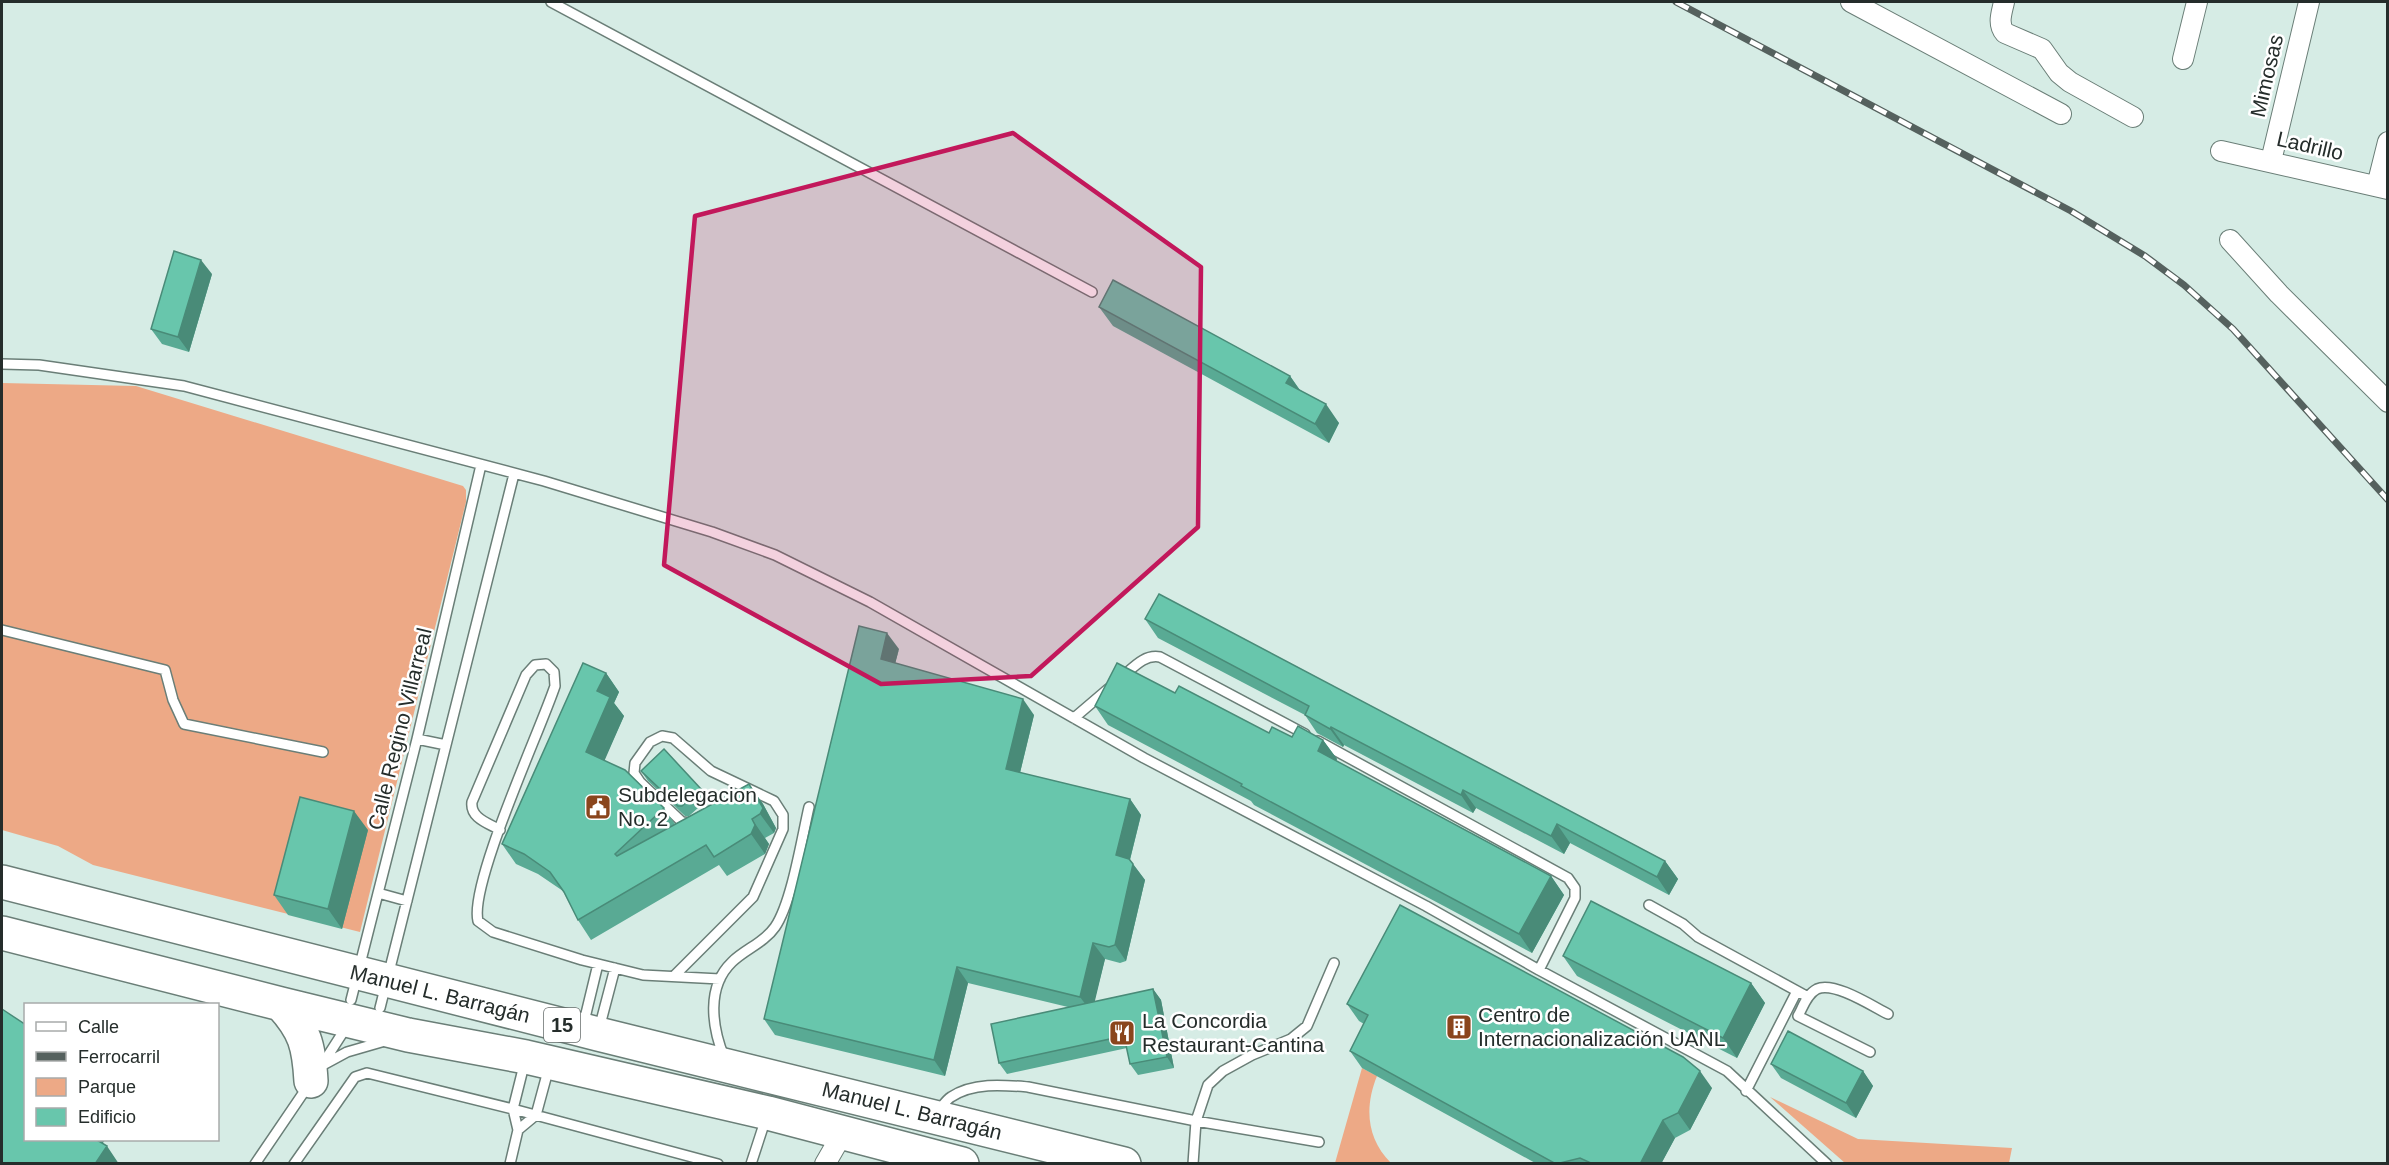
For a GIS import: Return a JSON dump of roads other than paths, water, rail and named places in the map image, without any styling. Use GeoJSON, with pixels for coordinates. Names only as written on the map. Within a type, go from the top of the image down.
{"type":"FeatureCollection","features":[{"type":"Feature","properties":{"kind":"highway","name":"Manuel L. Barragán"},"geometry":{"type":"LineString","coordinates":[[2,882],[365,996],[590,1032],[1124,1164]]}},
{"type":"Feature","properties":{"kind":"highway","name":"Manuel L. Barragán"},"geometry":{"type":"LineString","coordinates":[[2,933],[280,1004],[365,996],[408,1035],[538,1060],[768,1113],[844,1131],[909,1157],[962,1164]]}},
{"type":"Feature","properties":{"kind":"highway"},"geometry":{"type":"LineString","coordinates":[[171,975],[211,973],[254,977],[365,996],[498,1038],[538,1060]]}},
{"type":"Feature","properties":{"kind":"highway"},"geometry":{"type":"LineString","coordinates":[[280,1004],[296,1021],[303,1034],[316,1074]]}},
{"type":"Feature","properties":{"kind":"street"},"geometry":{"type":"LineString","coordinates":[[1851,2],[2061,114]]}},
{"type":"Feature","properties":{"kind":"street"},"geometry":{"type":"LineString","coordinates":[[2183,59],[2197,2]]}},
{"type":"Feature","properties":{"kind":"street","name":"Mimosas"},"geometry":{"type":"LineString","coordinates":[[2271,161],[2309,2]]}},
{"type":"Feature","properties":{"kind":"street"},"geometry":{"type":"LineString","coordinates":[[2003,8],[2002,29],[2005,33],[2042,49],[2059,73],[2070,82],[2133,117]]}},
{"type":"Feature","properties":{"kind":"street"},"geometry":{"type":"LineString","coordinates":[[2382,188],[2388,142]]}},
{"type":"Feature","properties":{"kind":"street","name":"Ladrillo"},"geometry":{"type":"LineString","coordinates":[[2221,151],[2382,188]]}},
{"type":"Feature","properties":{"kind":"street"},"geometry":{"type":"LineString","coordinates":[[2230,240],[2278,294],[2388,402]]}},
{"type":"Feature","properties":{"kind":"street"},"geometry":{"type":"LineString","coordinates":[[825,1164],[844,1131]]}},
{"type":"Feature","properties":{"kind":"lane"},"geometry":{"type":"LineString","coordinates":[[551,2],[1092,292]]}},
{"type":"Feature","properties":{"kind":"lane"},"geometry":{"type":"LineString","coordinates":[[2,364],[39,365],[184,386],[514,474],[712,532],[775,555],[870,602],[1144,758],[1426,906],[1539,970],[1727,1071],[1827,1164]]}},
{"type":"Feature","properties":{"kind":"lane","name":"Calle Regino Villarreal"},"geometry":{"type":"LineString","coordinates":[[365,996],[378,893],[481,465]]}},
{"type":"Feature","properties":{"kind":"lane"},"geometry":{"type":"LineString","coordinates":[[255,1164],[365,996],[407,901],[514,474]]}},
{"type":"Feature","properties":{"kind":"lane"},"geometry":{"type":"LineString","coordinates":[[2,630],[165,670],[173,700],[183,724],[323,752]]}},
{"type":"Feature","properties":{"kind":"lane"},"geometry":{"type":"LineString","coordinates":[[1074,718],[1142,660],[1152,656],[1161,657],[1428,800],[1568,878],[1575,888],[1575,898],[1539,970]]}},
{"type":"Feature","properties":{"kind":"lane"},"geometry":{"type":"LineString","coordinates":[[500,830],[475,815],[471,807],[472,801],[526,675],[535,664],[546,664],[554,672],[555,686],[500,830],[477,905],[478,921],[493,932],[642,975],[720,979]]}},
{"type":"Feature","properties":{"kind":"lane"},"geometry":{"type":"LineString","coordinates":[[674,976],[753,897],[783,829],[783,815],[774,801],[752,795],[711,771],[674,738],[662,736],[650,742],[634,763],[634,773],[640,782],[682,822],[692,824],[702,820]]}},
{"type":"Feature","properties":{"kind":"lane"},"geometry":{"type":"LineString","coordinates":[[417,738],[446,745]]}},
{"type":"Feature","properties":{"kind":"lane"},"geometry":{"type":"LineString","coordinates":[[727,1065],[715,1035],[713,1020],[713,1005],[720,979],[732,962],[751,949],[775,927],[793,878],[809,807]]}},
{"type":"Feature","properties":{"kind":"lane"},"geometry":{"type":"LineString","coordinates":[[378,893],[407,901]]}},
{"type":"Feature","properties":{"kind":"lane"},"geometry":{"type":"LineString","coordinates":[[1649,905],[1683,924],[1698,937],[1808,997]]}},
{"type":"Feature","properties":{"kind":"lane"},"geometry":{"type":"LineString","coordinates":[[1192,1164],[1196,1121],[1208,1085],[1224,1071],[1252,1055],[1291,1039],[1307,1026],[1334,963]]}},
{"type":"Feature","properties":{"kind":"lane"},"geometry":{"type":"LineString","coordinates":[[590,1032],[598,964]]}},
{"type":"Feature","properties":{"kind":"lane"},"geometry":{"type":"LineString","coordinates":[[590,1032],[615,968]]}},
{"type":"Feature","properties":{"kind":"lane"},"geometry":{"type":"LineString","coordinates":[[1870,1052],[1798,1016],[1808,997],[1818,989],[1830,987],[1888,1014]]}},
{"type":"Feature","properties":{"kind":"lane"},"geometry":{"type":"LineString","coordinates":[[1746,1091],[1797,991]]}},
{"type":"Feature","properties":{"kind":"lane"},"geometry":{"type":"LineString","coordinates":[[316,1074],[355,1050],[408,1035]]}},
{"type":"Feature","properties":{"kind":"lane"},"geometry":{"type":"LineString","coordinates":[[510,1164],[519,1130],[513,1109],[538,1060]]}},
{"type":"Feature","properties":{"kind":"lane"},"geometry":{"type":"LineString","coordinates":[[519,1130],[536,1115],[538,1060]]}},
{"type":"Feature","properties":{"kind":"lane"},"geometry":{"type":"LineString","coordinates":[[294,1164],[355,1077],[364,1073],[513,1109],[718,1164]]}},
{"type":"Feature","properties":{"kind":"lane"},"geometry":{"type":"LineString","coordinates":[[933,1116],[951,1097],[969,1090],[1002,1085],[1028,1087],[1196,1121],[1319,1142]]}},
{"type":"Feature","properties":{"kind":"lane"},"geometry":{"type":"LineString","coordinates":[[751,1164],[768,1113]]}},
{"type":"Feature","properties":{"kind":"railway"},"geometry":{"type":"LineString","coordinates":[[1676,2],[2071,211],[2145,256],[2184,285],[2233,329],[2388,500]]}},
{"type":"Feature","properties":{"kind":"place","name":"Subdelegacion No. 2"},"geometry":{"type":"Point","coordinates":[598,807]}},
{"type":"Feature","properties":{"kind":"place","name":"Centro de Internacionalización UANL"},"geometry":{"type":"Point","coordinates":[1459,1027]}},
{"type":"Feature","properties":{"kind":"place","name":"La Concordia Restaurant-Cantina"},"geometry":{"type":"Point","coordinates":[1122,1033]}}]}
